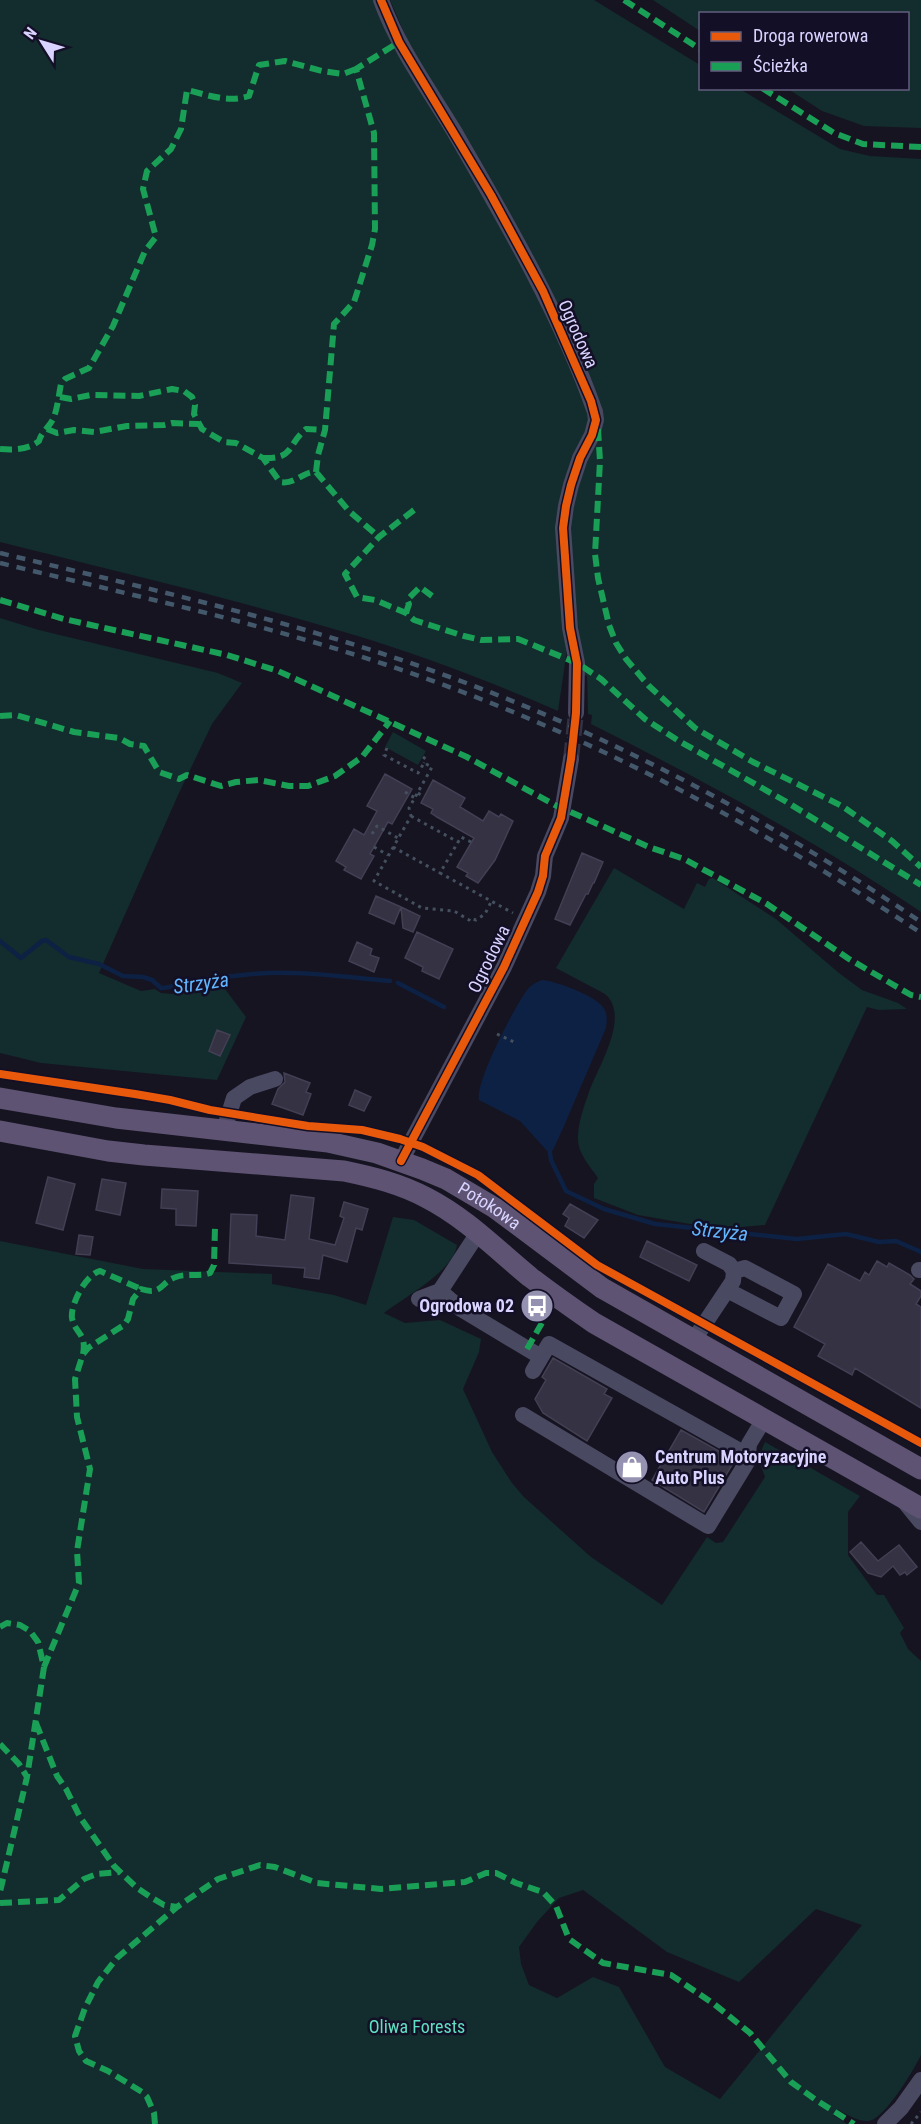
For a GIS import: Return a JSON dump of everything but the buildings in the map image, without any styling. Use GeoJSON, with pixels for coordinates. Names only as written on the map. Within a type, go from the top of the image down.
{"type":"FeatureCollection","features":[{"type":"Feature","properties":{"kind":"main road","name":"Potokowa"},"geometry":{"type":"LineString","coordinates":[[0,1098],[116,1118],[336,1144],[401,1161],[446,1179],[495,1208],[592,1282],[921,1469]]}},
{"type":"Feature","properties":{"kind":"main road","name":"Potokowa"},"geometry":{"type":"LineString","coordinates":[[0,1131],[108,1151],[218,1162],[309,1167],[371,1177],[427,1198],[478,1233],[530,1276],[594,1323],[921,1508]]}},
{"type":"Feature","properties":{"kind":"main road"},"geometry":{"type":"LineString","coordinates":[[478,1233],[495,1208]]}},
{"type":"Feature","properties":{"kind":"main road"},"geometry":{"type":"LineString","coordinates":[[846,1466],[863,1437]]}},
{"type":"Feature","properties":{"kind":"street","name":"Ogrodowa"},"geometry":{"type":"LineString","coordinates":[[381,0],[399,42],[473,165],[543,291],[595,412],[596,420],[592,435],[580,458],[571,485],[563,528],[570,628],[577,663],[576,713]]}},
{"type":"Feature","properties":{"kind":"street","name":"Ogrodowa"},"geometry":{"type":"LineString","coordinates":[[401,1161],[504,967],[538,892],[543,876],[545,856],[561,818],[571,759]]}},
{"type":"Feature","properties":{"kind":"street"},"geometry":{"type":"LineString","coordinates":[[224,1130],[235,1097],[250,1087],[275,1078]]}},
{"type":"Feature","properties":{"kind":"street"},"geometry":{"type":"LineString","coordinates":[[419,1299],[440,1291],[478,1233]]}},
{"type":"Feature","properties":{"kind":"street"},"geometry":{"type":"LineString","coordinates":[[693,1341],[727,1290],[734,1271],[729,1264],[704,1251]]}},
{"type":"Feature","properties":{"kind":"street"},"geometry":{"type":"LineString","coordinates":[[727,1290],[781,1318],[794,1294],[745,1268],[734,1271]]}},
{"type":"Feature","properties":{"kind":"street"},"geometry":{"type":"LineString","coordinates":[[440,1291],[537,1364],[549,1344],[747,1455]]}},
{"type":"Feature","properties":{"kind":"street"},"geometry":{"type":"LineString","coordinates":[[522,1415],[708,1526],[747,1462],[749,1443],[764,1419]]}},
{"type":"Feature","properties":{"kind":"street","name":"Potokowa"},"geometry":{"type":"LineString","coordinates":[[901,1497],[921,1522]]}},
{"type":"Feature","properties":{"kind":"street"},"geometry":{"type":"LineString","coordinates":[[885,2124],[901,2109],[921,2080]]}},
{"type":"Feature","properties":{"kind":"path"},"geometry":{"type":"LineString","coordinates":[[387,748],[384,754],[418,773],[426,759],[423,757]]}},
{"type":"Feature","properties":{"kind":"path"},"geometry":{"type":"LineString","coordinates":[[424,763],[432,767],[409,808],[411,816],[374,881],[422,908],[454,911],[469,920],[470,918],[476,920],[485,914],[491,902]]}},
{"type":"Feature","properties":{"kind":"path"},"geometry":{"type":"LineString","coordinates":[[405,792],[415,798]]}},
{"type":"Feature","properties":{"kind":"path"},"geometry":{"type":"LineString","coordinates":[[418,793],[424,797]]}},
{"type":"Feature","properties":{"kind":"path"},"geometry":{"type":"LineString","coordinates":[[411,816],[458,842]]}},
{"type":"Feature","properties":{"kind":"path"},"geometry":{"type":"LineString","coordinates":[[372,834],[377,826],[398,838]]}},
{"type":"Feature","properties":{"kind":"path"},"geometry":{"type":"LineString","coordinates":[[440,873],[461,837],[471,842]]}},
{"type":"Feature","properties":{"kind":"path"},"geometry":{"type":"LineString","coordinates":[[374,847],[388,855]]}},
{"type":"Feature","properties":{"kind":"path"},"geometry":{"type":"LineString","coordinates":[[393,847],[517,915]]}},
{"type":"Feature","properties":{"kind":"path"},"geometry":{"type":"LineString","coordinates":[[497,1034],[516,1044]]}},
{"type":"Feature","properties":{"kind":"path"},"geometry":{"type":"LineString","coordinates":[[911,2124],[921,2112]]}},
{"type":"Feature","properties":{"kind":"green space"},"geometry":{"type":"Polygon","coordinates":[[[0,0],[377,0],[534,286],[590,418],[566,482],[567,650],[558,711],[452,668],[371,640],[216,596],[0,542],[0,0]]]}},
{"type":"Feature","properties":{"kind":"green space"},"geometry":{"type":"Polygon","coordinates":[[[390,0],[594,0],[699,64],[699,90],[742,90],[840,149],[870,156],[921,159],[921,912],[841,861],[759,813],[591,724],[592,715],[588,714],[587,676],[584,675],[568,541],[575,485],[603,422],[413,53],[390,0]]]}},
{"type":"Feature","properties":{"kind":"green space"},"geometry":{"type":"Polygon","coordinates":[[[653,0],[921,0],[921,128],[864,126],[822,111],[790,90],[909,90],[909,12],[699,12],[699,30],[653,0]]]}},
{"type":"Feature","properties":{"kind":"green space"},"geometry":{"type":"Polygon","coordinates":[[[0,618],[39,630],[218,673],[242,683],[212,724],[99,973],[141,991],[155,989],[161,993],[172,994],[181,987],[219,981],[246,1017],[217,1080],[41,1063],[0,1053],[0,618]]]}},
{"type":"Feature","properties":{"kind":"green space"},"geometry":{"type":"Polygon","coordinates":[[[393,732],[426,751],[418,765],[385,747],[393,732]]]}},
{"type":"Feature","properties":{"kind":"green space"},"geometry":{"type":"Polygon","coordinates":[[[614,868],[684,909],[697,883],[705,887],[709,879],[713,878],[776,919],[862,990],[898,1003],[907,1009],[879,1010],[867,1007],[765,1225],[719,1229],[638,1215],[594,1198],[594,1184],[598,1178],[582,1154],[578,1143],[578,1132],[589,1092],[610,1042],[615,1015],[612,1004],[605,994],[556,968],[614,868]]]}},
{"type":"Feature","properties":{"kind":"green space","name":"Oliwa Forests"},"geometry":{"type":"Polygon","coordinates":[[[393,1217],[414,1220],[457,1245],[454,1255],[438,1274],[384,1313],[405,1323],[440,1320],[481,1339],[479,1352],[463,1389],[492,1452],[512,1483],[524,1497],[591,1557],[662,1605],[707,1537],[716,1543],[723,1542],[765,1477],[758,1458],[765,1442],[860,1496],[848,1512],[848,1555],[877,1595],[884,1595],[904,1628],[900,1633],[908,1649],[921,1661],[921,2055],[892,2101],[872,2120],[858,2120],[837,2109],[833,2115],[847,2124],[0,2124],[0,1241],[143,1269],[272,1274],[272,1284],[334,1295],[366,1305],[393,1217]],[[583,1890],[559,1898],[537,1922],[519,1947],[521,1964],[529,1985],[557,1998],[593,1977],[619,1987],[665,2067],[720,2099],[862,1925],[816,1909],[739,1982],[667,1952],[583,1890]]]}},
{"type":"Feature","properties":{"kind":"water"},"geometry":{"type":"Polygon","coordinates":[[[542,980],[565,986],[591,997],[604,1008],[607,1019],[606,1028],[564,1126],[553,1150],[549,1153],[520,1121],[479,1100],[483,1077],[505,1027],[527,990],[542,980]]]}},
{"type":"Feature","properties":{"kind":"waterway","name":"Strzyża"},"geometry":{"type":"LineString","coordinates":[[0,941],[21,958],[46,940],[69,957],[99,964],[123,976],[152,980],[161,988],[190,981],[261,973],[316,974],[390,981]]}},
{"type":"Feature","properties":{"kind":"waterway","name":"Strzyża"},"geometry":{"type":"LineString","coordinates":[[398,983],[444,1007]]}},
{"type":"Feature","properties":{"kind":"waterway","name":"Strzyża"},"geometry":{"type":"LineString","coordinates":[[549,1146],[551,1160],[566,1191],[604,1209],[655,1224],[797,1239],[846,1234],[879,1242],[896,1241],[921,1252]]}},
{"type":"Feature","properties":{"kind":"tunnel"},"geometry":{"type":"LineString","coordinates":[[571,759],[576,713]]}},
{"type":"Feature","properties":{"kind":"railway"},"geometry":{"type":"LineString","coordinates":[[0,553],[274,621],[382,654],[500,696],[625,751],[747,814],[806,848],[921,922]]}},
{"type":"Feature","properties":{"kind":"railway"},"geometry":{"type":"LineString","coordinates":[[0,563],[278,632],[387,665],[504,708],[688,794],[806,861],[921,933]]}},
{"type":"Feature","properties":{"kind":"marked path"},"geometry":{"type":"LineString","coordinates":[[624,0],[699,48]]}},
{"type":"Feature","properties":{"kind":"marked path"},"geometry":{"type":"LineString","coordinates":[[316,472],[325,430],[334,324],[354,302],[375,229],[374,133],[356,69],[399,42]]}},
{"type":"Feature","properties":{"kind":"marked path"},"geometry":{"type":"LineString","coordinates":[[0,449],[25,448],[39,441],[54,417],[61,384],[65,379],[89,368],[113,326],[145,251],[156,237],[143,189],[147,171],[171,149],[181,129],[187,90],[233,99],[249,96],[259,65],[285,61],[343,74],[356,69]]}},
{"type":"Feature","properties":{"kind":"marked path"},"geometry":{"type":"LineString","coordinates":[[765,90],[834,133],[863,144],[921,147]]}},
{"type":"Feature","properties":{"kind":"marked path"},"geometry":{"type":"LineString","coordinates":[[60,397],[71,399],[91,395],[139,396],[172,389],[184,391],[192,397],[195,405],[194,414],[202,429],[224,442],[236,443],[263,458],[280,482],[290,482],[316,472],[349,511],[379,537]]}},
{"type":"Feature","properties":{"kind":"marked path"},"geometry":{"type":"LineString","coordinates":[[47,429],[57,433],[74,430],[94,432],[127,426],[199,424]]}},
{"type":"Feature","properties":{"kind":"marked path"},"geometry":{"type":"LineString","coordinates":[[263,458],[285,454],[306,429],[325,430]]}},
{"type":"Feature","properties":{"kind":"marked path"},"geometry":{"type":"LineString","coordinates":[[598,429],[600,461],[595,554],[609,625],[626,659],[649,686],[695,728],[753,762],[842,806],[892,841],[921,867]]}},
{"type":"Feature","properties":{"kind":"marked path"},"geometry":{"type":"LineString","coordinates":[[414,510],[379,537],[345,574],[357,597],[375,600],[406,613],[414,620],[464,636],[481,640],[518,639],[577,663],[601,679],[645,719],[679,741],[785,801],[921,885]]}},
{"type":"Feature","properties":{"kind":"marked path"},"geometry":{"type":"LineString","coordinates":[[406,613],[409,604],[407,600],[420,587],[432,596]]}},
{"type":"Feature","properties":{"kind":"marked path"},"geometry":{"type":"LineString","coordinates":[[0,600],[64,619],[227,655],[278,671],[467,757],[555,805],[649,847],[684,859],[767,904],[849,959],[911,995],[921,997]]}},
{"type":"Feature","properties":{"kind":"marked path"},"geometry":{"type":"LineString","coordinates":[[0,716],[16,715],[74,732],[119,738],[130,744],[144,746],[159,772],[179,779],[187,775],[221,786],[259,780],[289,786],[308,786],[335,776],[362,757],[390,721]]}},
{"type":"Feature","properties":{"kind":"marked path"},"geometry":{"type":"LineString","coordinates":[[44,1667],[79,1583],[77,1551],[90,1469],[77,1417],[75,1379],[83,1354],[88,1348],[124,1325],[128,1319],[133,1299],[141,1289],[154,1291],[176,1277],[210,1273],[214,1265],[215,1227]]}},
{"type":"Feature","properties":{"kind":"marked path"},"geometry":{"type":"LineString","coordinates":[[83,1354],[82,1338],[73,1323],[72,1312],[80,1291],[89,1278],[100,1271],[141,1289]]}},
{"type":"Feature","properties":{"kind":"marked path"},"geometry":{"type":"LineString","coordinates":[[527,1349],[547,1314]]}},
{"type":"Feature","properties":{"kind":"marked path"},"geometry":{"type":"LineString","coordinates":[[0,1627],[7,1623],[20,1625],[30,1631],[38,1642],[44,1667],[27,1777],[0,1892]]}},
{"type":"Feature","properties":{"kind":"marked path"},"geometry":{"type":"LineString","coordinates":[[36,1723],[57,1776],[80,1817],[114,1866],[137,1888],[152,1898],[164,1905],[177,1907]]}},
{"type":"Feature","properties":{"kind":"marked path"},"geometry":{"type":"LineString","coordinates":[[0,1744],[19,1764],[27,1777]]}},
{"type":"Feature","properties":{"kind":"marked path"},"geometry":{"type":"LineString","coordinates":[[155,2124],[154,2113],[147,2097],[142,2092],[108,2071],[86,2061],[79,2051],[75,2036],[85,2008],[98,1982],[117,1958],[177,1907],[218,1879],[260,1865],[275,1867],[317,1883],[381,1889],[465,1882],[486,1873],[496,1873],[543,1892],[556,1906],[569,1939],[603,1963],[671,1975],[714,2004],[750,2033],[791,2082],[854,2124]]}},
{"type":"Feature","properties":{"kind":"marked path"},"geometry":{"type":"LineString","coordinates":[[0,1903],[59,1900],[84,1879],[97,1874],[120,1872]]}},
{"type":"Feature","properties":{"kind":"cycle path"},"geometry":{"type":"LineString","coordinates":[[381,0],[399,42],[491,195],[543,291],[591,401],[596,420],[571,485],[563,528],[570,628],[577,663],[576,713],[561,818],[545,856],[543,876],[538,892],[504,967],[401,1161]]}},
{"type":"Feature","properties":{"kind":"cycle path"},"geometry":{"type":"LineString","coordinates":[[0,1074],[135,1094],[210,1110],[308,1126],[362,1130],[423,1147],[478,1175],[597,1265],[921,1443]]}},
{"type":"Feature","properties":{"kind":"place","name":"Ogrodowa 02"},"geometry":{"type":"Point","coordinates":[537,1306]}},
{"type":"Feature","properties":{"kind":"place","name":"Centrum Motoryzacyjne Auto Plus"},"geometry":{"type":"Point","coordinates":[632,1467]}}]}
